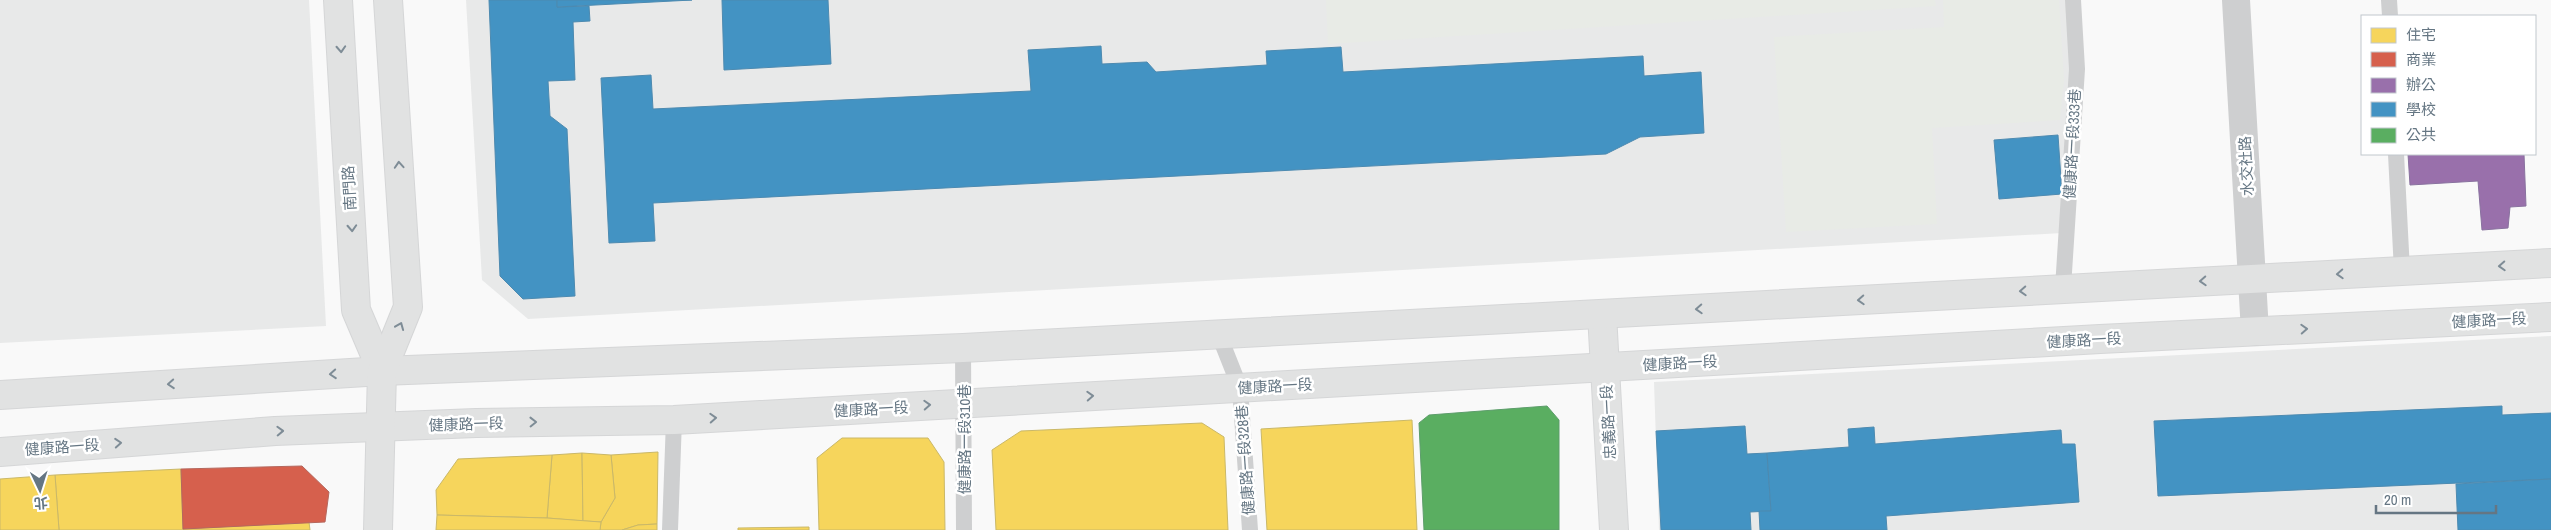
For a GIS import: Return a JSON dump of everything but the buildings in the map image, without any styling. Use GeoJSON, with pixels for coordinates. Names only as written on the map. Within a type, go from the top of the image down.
{"type":"FeatureCollection","features":[{"type":"Feature","properties":{"kind":"street","name":"南門路"},"geometry":{"type":"LineString","coordinates":[[338,0],[356,310],[382,371]]}},
{"type":"Feature","properties":{"kind":"street","name":"南門路"},"geometry":{"type":"LineString","coordinates":[[378,530],[379,428],[382,371],[408,307],[388,0]]}},
{"type":"Feature","properties":{"kind":"street","name":"水交社路"},"geometry":{"type":"LineString","coordinates":[[2236,0],[2255,332]]}},
{"type":"Feature","properties":{"kind":"street"},"geometry":{"type":"LineString","coordinates":[[0,395],[382,371],[963,348],[2551,263]]}},
{"type":"Feature","properties":{"kind":"street","name":"忠義路一段"},"geometry":{"type":"LineString","coordinates":[[1602,314],[1614,530]]}},
{"type":"Feature","properties":{"kind":"street","name":"健康路一段"},"geometry":{"type":"LineString","coordinates":[[0,452],[275,431],[476,423],[674,420],[1605,367],[2551,317]]}},
{"type":"Feature","properties":{"kind":"lane","name":"健康路一段333巷"},"geometry":{"type":"LineString","coordinates":[[2064,288],[2076,69],[2073,0]]}},
{"type":"Feature","properties":{"kind":"lane"},"geometry":{"type":"LineString","coordinates":[[2389,0],[2390,15]]}},
{"type":"Feature","properties":{"kind":"lane"},"geometry":{"type":"LineString","coordinates":[[2396,155],[2402,271]]}},
{"type":"Feature","properties":{"kind":"lane","name":"健康路一段328巷"},"geometry":{"type":"LineString","coordinates":[[1219,335],[1240,388],[1250,530]]}},
{"type":"Feature","properties":{"kind":"lane","name":"健康路一段310巷"},"geometry":{"type":"LineString","coordinates":[[963,348],[964,530]]}},
{"type":"Feature","properties":{"kind":"lane"},"geometry":{"type":"LineString","coordinates":[[670,530],[674,420]]}},
{"type":"Feature","properties":{"kind":"shaded area"},"geometry":{"type":"Polygon","coordinates":[[[0,0],[309,0],[326,326],[0,343],[0,0]]]}},
{"type":"Feature","properties":{"kind":"shaded area"},"geometry":{"type":"Polygon","coordinates":[[[466,0],[2066,0],[2071,72],[2062,233],[528,319],[482,280],[466,0]]]}},
{"type":"Feature","properties":{"kind":"shaded area"},"geometry":{"type":"Polygon","coordinates":[[[1326,0],[1935,0],[1936,6],[1328,44],[1326,0]]]}},
{"type":"Feature","properties":{"kind":"shaded area"},"geometry":{"type":"Polygon","coordinates":[[[1943,0],[2059,0],[2064,79],[2060,120],[1932,128],[1937,224],[1786,232],[1774,37],[1944,27],[1943,0]]]}},
{"type":"Feature","properties":{"kind":"shaded area"},"geometry":{"type":"Polygon","coordinates":[[[2551,336],[2551,530],[1659,530],[1654,382],[2551,336]]]}}]}
